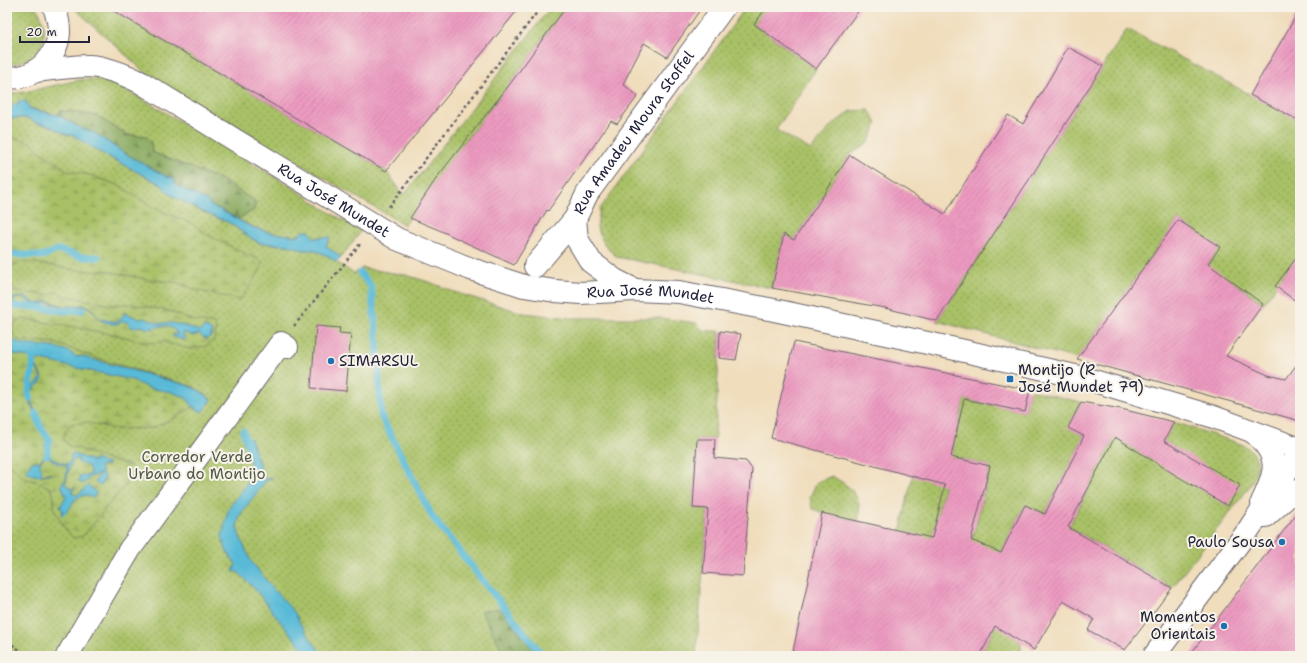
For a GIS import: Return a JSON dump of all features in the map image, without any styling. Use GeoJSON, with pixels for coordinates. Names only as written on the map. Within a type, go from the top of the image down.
{"type":"FeatureCollection","features":[{"type":"Feature","properties":{"kind":"street"},"geometry":{"type":"LineString","coordinates":[[36,71],[47,61],[55,48],[59,32],[58,16],[54,7]]}},
{"type":"Feature","properties":{"kind":"street","name":"Rua Amadeu Moura Stoffel"},"geometry":{"type":"LineString","coordinates":[[634,290],[615,280],[591,262],[577,239],[576,219],[587,194],[724,7]]}},
{"type":"Feature","properties":{"kind":"street","name":"Rua José Mundet"},"geometry":{"type":"LineString","coordinates":[[7,77],[20,77],[36,71],[89,66],[126,75],[142,83],[397,239],[464,266],[524,286],[555,291],[582,293],[634,290],[680,292],[774,310],[1084,378],[1211,416],[1300,449]]}},
{"type":"Feature","properties":{"kind":"street"},"geometry":{"type":"LineString","coordinates":[[535,266],[576,219]]}},
{"type":"Feature","properties":{"kind":"street"},"geometry":{"type":"LineString","coordinates":[[67,656],[130,549],[284,345]]}},
{"type":"Feature","properties":{"kind":"street"},"geometry":{"type":"LineString","coordinates":[[1247,532],[1272,479],[1274,465],[1271,452],[1267,445],[1252,431]]}},
{"type":"Feature","properties":{"kind":"street"},"geometry":{"type":"LineString","coordinates":[[1154,656],[1247,532],[1300,452]]}},
{"type":"Feature","properties":{"kind":"street"},"geometry":{"type":"LineString","coordinates":[[1247,532],[1288,496],[1300,490]]}},
{"type":"Feature","properties":{"kind":"path"},"geometry":{"type":"LineString","coordinates":[[284,345],[541,7]]}},
{"type":"Feature","properties":{"kind":"path"},"geometry":{"type":"LineString","coordinates":[[7,641],[28,656]]}},
{"type":"Feature","properties":{"kind":"green space"},"geometry":{"type":"Polygon","coordinates":[[[7,7],[36,7],[44,28],[44,37],[41,46],[36,53],[19,63],[7,64],[7,7]]]}},
{"type":"Feature","properties":{"kind":"green space"},"geometry":{"type":"Polygon","coordinates":[[[73,7],[107,7],[386,171],[404,195],[551,7],[566,7],[521,69],[462,145],[405,225],[150,77],[73,7]]]}},
{"type":"Feature","properties":{"kind":"green space"},"geometry":{"type":"Polygon","coordinates":[[[746,7],[767,7],[754,24],[816,69],[776,130],[811,150],[832,125],[851,111],[869,110],[877,123],[869,142],[850,155],[794,240],[784,234],[772,288],[617,257],[605,246],[597,228],[600,209],[746,7]]]}},
{"type":"Feature","properties":{"kind":"green space"},"geometry":{"type":"Polygon","coordinates":[[[1127,29],[1300,121],[1300,253],[1263,304],[1235,283],[1156,380],[1131,374],[1220,247],[1178,220],[1077,359],[937,321],[1127,29]]]}},
{"type":"Feature","properties":{"kind":"green space"},"geometry":{"type":"Polygon","coordinates":[[[95,79],[108,81],[130,92],[287,184],[334,215],[362,230],[341,257],[326,246],[330,238],[314,238],[311,234],[292,235],[264,231],[238,219],[254,210],[224,181],[152,152],[151,141],[146,136],[128,135],[95,115],[60,111],[58,115],[18,105],[15,106],[12,103],[7,106],[7,94],[24,92],[79,80],[95,79]]]}},
{"type":"Feature","properties":{"kind":"green space"},"geometry":{"type":"Polygon","coordinates":[[[60,111],[95,115],[128,135],[146,136],[151,141],[152,152],[224,181],[256,202],[254,210],[238,219],[220,209],[211,206],[207,201],[177,186],[173,178],[167,177],[124,153],[93,132],[80,128],[58,115],[60,111]]]}},
{"type":"Feature","properties":{"kind":"green space","name":"Corredor Verde Urbano do Montijo"},"geometry":{"type":"Polygon","coordinates":[[[27,118],[79,138],[94,149],[160,184],[171,195],[203,212],[230,223],[259,243],[287,245],[303,250],[314,249],[328,256],[354,274],[362,268],[406,275],[454,292],[523,313],[570,318],[660,318],[696,323],[704,331],[720,331],[715,439],[697,439],[693,508],[708,509],[696,656],[7,656],[7,119],[27,118]]]}},
{"type":"Feature","properties":{"kind":"green space"},"geometry":{"type":"Polygon","coordinates":[[[7,137],[31,142],[41,152],[68,171],[90,175],[120,186],[141,200],[168,214],[193,224],[207,235],[262,261],[262,265],[257,276],[239,300],[196,290],[175,282],[150,280],[108,271],[84,271],[36,263],[20,262],[10,267],[7,271],[7,137]]]}},
{"type":"Feature","properties":{"kind":"green space"},"geometry":{"type":"Polygon","coordinates":[[[7,284],[17,292],[49,295],[56,292],[62,295],[110,305],[131,304],[169,311],[190,320],[215,324],[216,332],[214,340],[206,346],[190,349],[164,342],[145,343],[126,337],[24,319],[16,322],[12,329],[14,337],[18,340],[55,343],[99,359],[191,386],[206,394],[211,400],[202,412],[193,407],[171,420],[152,428],[115,429],[85,422],[71,424],[66,430],[63,439],[70,447],[78,448],[105,459],[129,465],[136,472],[83,536],[73,538],[64,527],[54,509],[52,489],[37,481],[25,479],[7,461],[7,284]]]}},
{"type":"Feature","properties":{"kind":"green space"},"geometry":{"type":"Polygon","coordinates":[[[1030,390],[1081,402],[1069,428],[1084,436],[1045,514],[1025,505],[1001,553],[965,562],[976,526],[990,466],[951,457],[930,549],[898,542],[918,450],[951,456],[964,399],[1025,412],[1030,390]]]}},
{"type":"Feature","properties":{"kind":"green space"},"geometry":{"type":"Polygon","coordinates":[[[1174,422],[1241,444],[1253,452],[1256,457],[1257,467],[1250,486],[1172,588],[1069,527],[1115,437],[1154,461],[1174,422]]]}},
{"type":"Feature","properties":{"kind":"green space"},"geometry":{"type":"Polygon","coordinates":[[[832,476],[845,484],[857,499],[859,505],[858,521],[822,513],[812,508],[810,497],[817,482],[832,476]]]}},
{"type":"Feature","properties":{"kind":"green space"},"geometry":{"type":"Polygon","coordinates":[[[500,608],[538,656],[505,656],[481,611],[500,608]]]}},
{"type":"Feature","properties":{"kind":"green space"},"geometry":{"type":"Polygon","coordinates":[[[998,620],[1021,642],[1021,656],[980,656],[998,620]]]}},
{"type":"Feature","properties":{"kind":"water"},"geometry":{"type":"Polygon","coordinates":[[[18,101],[26,101],[30,109],[58,115],[80,128],[93,132],[124,153],[167,177],[173,178],[177,186],[207,201],[211,206],[250,226],[279,234],[297,236],[304,231],[309,231],[314,238],[330,237],[326,246],[341,257],[336,262],[328,256],[314,250],[303,250],[287,245],[260,243],[230,223],[203,212],[171,195],[160,184],[94,149],[73,135],[68,135],[48,125],[37,123],[27,118],[7,119],[7,106],[12,103],[15,106],[18,105],[18,101]]]}},
{"type":"Feature","properties":{"kind":"water"},"geometry":{"type":"Polygon","coordinates":[[[26,297],[36,304],[48,301],[64,306],[84,305],[93,310],[85,306],[64,307],[47,302],[36,305],[24,298],[19,298],[10,303],[10,335],[12,340],[24,344],[59,348],[72,353],[76,357],[80,356],[183,384],[201,391],[211,400],[202,412],[193,407],[184,397],[172,392],[148,388],[132,380],[36,359],[34,364],[37,367],[43,379],[29,394],[41,425],[47,433],[49,439],[46,446],[51,457],[68,464],[71,459],[71,454],[74,454],[93,461],[96,459],[103,463],[109,463],[108,465],[101,466],[100,469],[105,477],[101,486],[95,481],[100,473],[90,477],[84,483],[80,483],[78,481],[80,478],[79,476],[88,476],[90,474],[89,467],[78,462],[79,459],[75,459],[72,462],[65,484],[72,489],[75,487],[72,493],[76,495],[80,493],[88,485],[97,493],[93,498],[85,495],[75,499],[63,516],[61,514],[63,511],[60,507],[66,496],[61,485],[66,479],[67,465],[56,463],[48,456],[44,457],[40,463],[42,470],[41,473],[43,475],[48,473],[52,474],[39,476],[33,475],[26,471],[31,462],[40,461],[46,454],[45,444],[48,439],[45,432],[39,426],[28,394],[28,391],[39,381],[41,377],[37,369],[32,364],[30,357],[16,355],[7,349],[7,340],[9,340],[7,324],[9,312],[8,303],[14,298],[26,297]]]}},
{"type":"Feature","properties":{"kind":"water"},"geometry":{"type":"Polygon","coordinates":[[[125,313],[139,319],[144,318],[158,323],[173,323],[199,331],[206,327],[212,332],[211,336],[207,339],[199,334],[193,336],[183,332],[182,335],[186,338],[184,340],[173,337],[173,335],[178,334],[168,326],[150,329],[142,326],[132,328],[127,322],[122,321],[117,324],[112,324],[101,321],[98,316],[100,319],[117,322],[125,313]]]}},
{"type":"Feature","properties":{"kind":"water"},"geometry":{"type":"Polygon","coordinates":[[[251,438],[262,473],[266,479],[273,478],[266,481],[240,515],[237,527],[240,537],[251,561],[295,613],[301,625],[323,656],[309,656],[255,589],[238,572],[233,572],[236,564],[226,550],[222,536],[229,508],[246,485],[251,468],[244,442],[251,438]]]}},
{"type":"Feature","properties":{"kind":"building"},"geometry":{"type":"Polygon","coordinates":[[[107,7],[520,7],[386,171],[107,7]]]}},
{"type":"Feature","properties":{"kind":"building"},"geometry":{"type":"Polygon","coordinates":[[[566,7],[702,7],[667,57],[644,43],[623,84],[638,96],[617,124],[611,121],[548,211],[547,210],[514,265],[410,218],[438,176],[510,84],[566,7]]]}},
{"type":"Feature","properties":{"kind":"building"},"geometry":{"type":"Polygon","coordinates":[[[767,7],[861,7],[816,69],[754,24],[767,7]]]}},
{"type":"Feature","properties":{"kind":"building"},"geometry":{"type":"Polygon","coordinates":[[[1300,9],[1300,121],[1250,95],[1300,9]]]}},
{"type":"Feature","properties":{"kind":"building"},"geometry":{"type":"Polygon","coordinates":[[[1068,47],[1103,66],[937,321],[885,308],[772,288],[784,234],[794,240],[850,155],[945,214],[1008,115],[1023,124],[1068,47]]]}},
{"type":"Feature","properties":{"kind":"building"},"geometry":{"type":"Polygon","coordinates":[[[1178,220],[1220,247],[1208,264],[1263,304],[1226,356],[1268,375],[1286,379],[1300,360],[1300,421],[1077,359],[1178,220]]]}},
{"type":"Feature","properties":{"kind":"building"},"geometry":{"type":"Polygon","coordinates":[[[1300,253],[1300,304],[1275,286],[1300,253]]]}},
{"type":"Feature","properties":{"kind":"building","name":"SIMARSUL"},"geometry":{"type":"Polygon","coordinates":[[[316,326],[340,328],[339,333],[351,334],[346,391],[311,388],[316,326]]]}},
{"type":"Feature","properties":{"kind":"building"},"geometry":{"type":"Polygon","coordinates":[[[720,331],[741,334],[736,360],[719,358],[720,331]]]}},
{"type":"Feature","properties":{"kind":"building"},"geometry":{"type":"Polygon","coordinates":[[[794,342],[1030,390],[1025,412],[964,399],[951,457],[990,466],[971,540],[1001,553],[1025,505],[1045,514],[1084,436],[1068,428],[1081,402],[1121,409],[1174,422],[1164,441],[1240,485],[1228,506],[1115,437],[1068,527],[1172,588],[1125,650],[1088,630],[1094,619],[1063,601],[1034,650],[995,626],[980,656],[792,656],[822,513],[932,538],[945,485],[771,438],[794,342]]]}},
{"type":"Feature","properties":{"kind":"building"},"geometry":{"type":"Polygon","coordinates":[[[697,439],[715,439],[714,458],[746,461],[752,469],[743,576],[703,573],[708,509],[693,508],[697,439]]]}},
{"type":"Feature","properties":{"kind":"building"},"geometry":{"type":"Polygon","coordinates":[[[1300,509],[1300,656],[1189,656],[1221,614],[1300,509]]]}},
{"type":"Feature","properties":{"kind":"waterway"},"geometry":{"type":"LineString","coordinates":[[7,254],[43,256],[59,250],[82,257],[98,257]]}},
{"type":"Feature","properties":{"kind":"waterway"},"geometry":{"type":"LineString","coordinates":[[360,273],[371,286],[377,338],[381,416],[433,518],[543,656]]}},
{"type":"Feature","properties":{"kind":"waterway"},"geometry":{"type":"LineString","coordinates":[[7,306],[38,307],[65,311],[82,310]]}},
{"type":"Feature","properties":{"kind":"waterway"},"geometry":{"type":"LineString","coordinates":[[30,398],[29,392],[34,359],[32,357]]}},
{"type":"Feature","properties":{"kind":"waterway"},"geometry":{"type":"LineString","coordinates":[[36,413],[40,426],[49,439],[47,455]]}},
{"type":"Feature","properties":{"kind":"waterway"},"geometry":{"type":"LineString","coordinates":[[243,431],[249,449]]}},
{"type":"Feature","properties":{"kind":"place","name":"SIMARSUL"},"geometry":{"type":"Point","coordinates":[331,361]}},
{"type":"Feature","properties":{"kind":"place","name":"Montijo (R José Mundet 79)"},"geometry":{"type":"Point","coordinates":[1010,379]}},
{"type":"Feature","properties":{"kind":"place","name":"Paulo Sousa"},"geometry":{"type":"Point","coordinates":[1282,542]}},
{"type":"Feature","properties":{"kind":"place","name":"Momentos Orientais"},"geometry":{"type":"Point","coordinates":[1224,626]}}]}
